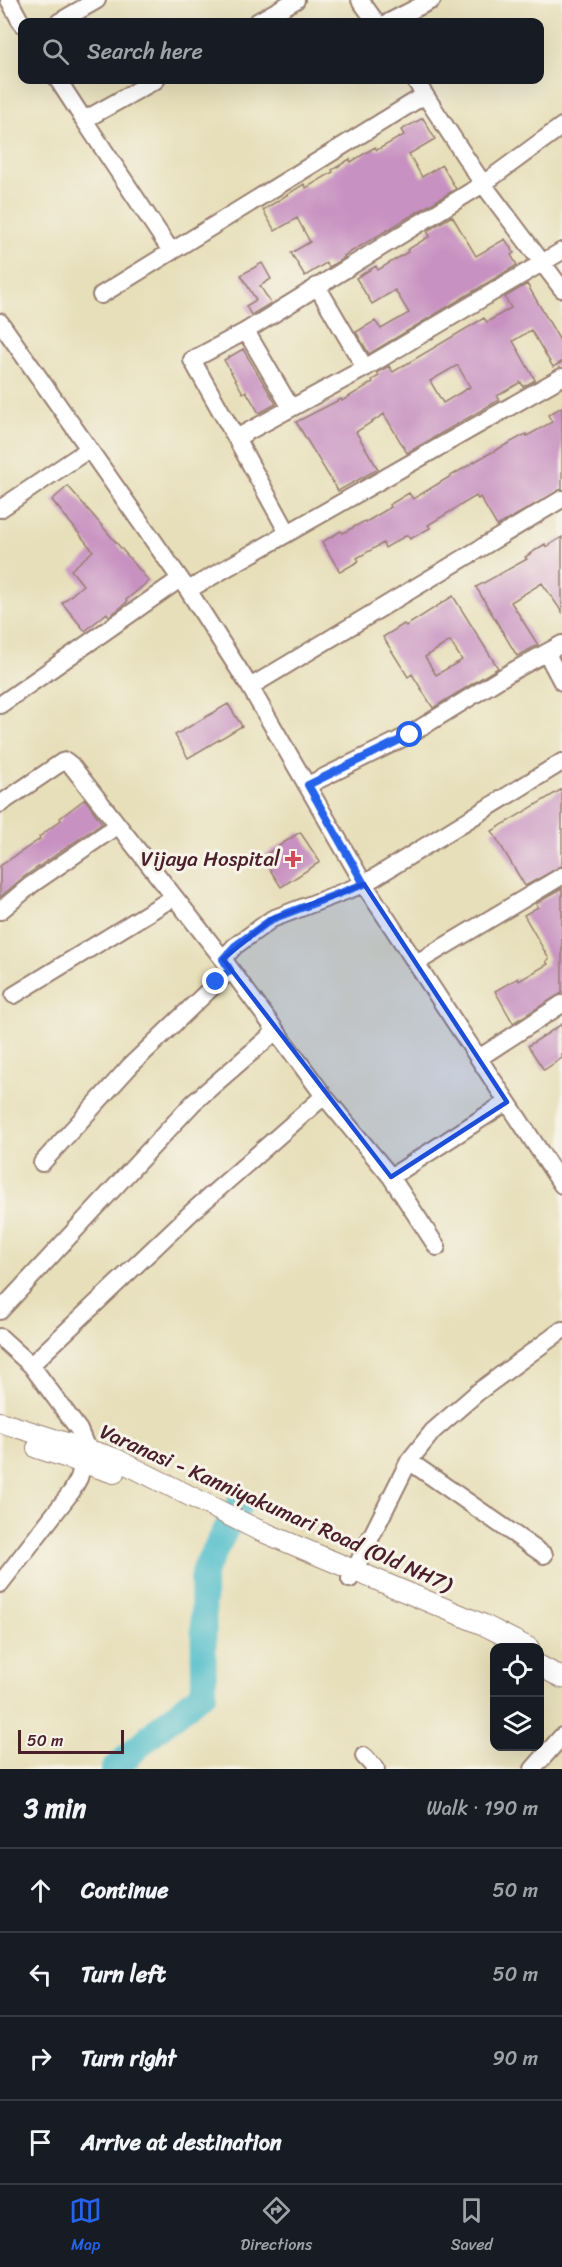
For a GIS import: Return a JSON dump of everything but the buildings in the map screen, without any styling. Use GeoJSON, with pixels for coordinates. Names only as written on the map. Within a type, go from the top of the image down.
{"type":"FeatureCollection","features":[{"type":"Feature","properties":{"kind":"main road","name":"Varanasi - Kanniyakumari Road (Old NH7)"},"geometry":{"type":"LineString","coordinates":[[0,1422],[86,1456]]}},
{"type":"Feature","properties":{"kind":"main road","name":"Varanasi - Kanniyakumari Road (Old NH7)"},"geometry":{"type":"LineString","coordinates":[[0,1436],[86,1456],[114,1458],[219,1518],[254,1534],[352,1575],[483,1625],[521,1643]]}},
{"type":"Feature","properties":{"kind":"main road","name":"Varanasi - Kanniyakumari Road (Old NH7)"},"geometry":{"type":"LineString","coordinates":[[352,1575],[495,1643]]}},
{"type":"Feature","properties":{"kind":"main road"},"geometry":{"type":"LineString","coordinates":[[544,1655],[562,1664]]}},
{"type":"Feature","properties":{"kind":"main road"},"geometry":{"type":"LineString","coordinates":[[544,1668],[562,1678]]}},
{"type":"Feature","properties":{"kind":"street"},"geometry":{"type":"LineString","coordinates":[[9,0],[19,18]]}},
{"type":"Feature","properties":{"kind":"street"},"geometry":{"type":"LineString","coordinates":[[66,18],[97,0]]}},
{"type":"Feature","properties":{"kind":"street"},"geometry":{"type":"LineString","coordinates":[[264,18],[296,0]]}},
{"type":"Feature","properties":{"kind":"street"},"geometry":{"type":"LineString","coordinates":[[360,0],[373,18]]}},
{"type":"Feature","properties":{"kind":"street"},"geometry":{"type":"LineString","coordinates":[[397,18],[432,0]]}},
{"type":"Feature","properties":{"kind":"street"},"geometry":{"type":"LineString","coordinates":[[61,84],[171,251]]}},
{"type":"Feature","properties":{"kind":"street"},"geometry":{"type":"LineString","coordinates":[[84,120],[149,84]]}},
{"type":"Feature","properties":{"kind":"street"},"geometry":{"type":"LineString","coordinates":[[418,84],[483,184],[562,289]]}},
{"type":"Feature","properties":{"kind":"street"},"geometry":{"type":"LineString","coordinates":[[101,295],[425,95]]}},
{"type":"Feature","properties":{"kind":"street"},"geometry":{"type":"LineString","coordinates":[[288,533],[192,360],[246,331],[483,184],[562,126]]}},
{"type":"Feature","properties":{"kind":"street"},"geometry":{"type":"LineString","coordinates":[[236,438],[365,368],[542,265],[562,251]]}},
{"type":"Feature","properties":{"kind":"street"},"geometry":{"type":"LineString","coordinates":[[317,286],[365,368]]}},
{"type":"Feature","properties":{"kind":"street"},"geometry":{"type":"LineString","coordinates":[[0,322],[184,584],[250,687],[364,884],[562,1185]]}},
{"type":"Feature","properties":{"kind":"street"},"geometry":{"type":"LineString","coordinates":[[246,331],[291,408]]}},
{"type":"Feature","properties":{"kind":"street"},"geometry":{"type":"LineString","coordinates":[[3,697],[184,584],[288,533],[562,377]]}},
{"type":"Feature","properties":{"kind":"street"},"geometry":{"type":"LineString","coordinates":[[0,509],[89,448]]}},
{"type":"Feature","properties":{"kind":"street"},"geometry":{"type":"LineString","coordinates":[[250,687],[562,499]]}},
{"type":"Feature","properties":{"kind":"street"},"geometry":{"type":"LineString","coordinates":[[308,785],[410,735],[511,672],[562,644]]}},
{"type":"Feature","properties":{"kind":"street"},"geometry":{"type":"LineString","coordinates":[[547,654],[562,682]]}},
{"type":"Feature","properties":{"kind":"street"},"geometry":{"type":"LineString","coordinates":[[0,804],[66,761],[226,964],[324,1096],[391,1177],[436,1247]]}},
{"type":"Feature","properties":{"kind":"street"},"geometry":{"type":"LineString","coordinates":[[42,1163],[226,964],[235,946],[272,919],[364,884],[562,762]]}},
{"type":"Feature","properties":{"kind":"street"},"geometry":{"type":"LineString","coordinates":[[0,911],[31,885],[118,825]]}},
{"type":"Feature","properties":{"kind":"street"},"geometry":{"type":"LineString","coordinates":[[417,962],[562,876]]}},
{"type":"Feature","properties":{"kind":"street"},"geometry":{"type":"LineString","coordinates":[[14,995],[174,897]]}},
{"type":"Feature","properties":{"kind":"street"},"geometry":{"type":"LineString","coordinates":[[479,1058],[562,1004]]}},
{"type":"Feature","properties":{"kind":"street"},"geometry":{"type":"LineString","coordinates":[[0,1311],[193,1103],[276,1031]]}},
{"type":"Feature","properties":{"kind":"street"},"geometry":{"type":"LineString","coordinates":[[32,1365],[193,1211],[324,1096]]}},
{"type":"Feature","properties":{"kind":"street"},"geometry":{"type":"LineString","coordinates":[[391,1177],[507,1102]]}},
{"type":"Feature","properties":{"kind":"street"},"geometry":{"type":"LineString","coordinates":[[352,1575],[409,1461],[433,1431],[455,1411],[562,1330]]}},
{"type":"Feature","properties":{"kind":"street"},"geometry":{"type":"LineString","coordinates":[[0,1337],[32,1365],[79,1430],[86,1456],[72,1491],[0,1584]]}},
{"type":"Feature","properties":{"kind":"street"},"geometry":{"type":"LineString","coordinates":[[409,1461],[544,1555]]}},
{"type":"Feature","properties":{"kind":"street"},"geometry":{"type":"LineString","coordinates":[[533,1769],[562,1736]]}},
{"type":"Feature","properties":{"kind":"street"},"geometry":{"type":"LineString","coordinates":[[364,1756],[376,1769]]}},
{"type":"Feature","properties":{"kind":"highlighted area"},"geometry":{"type":"Polygon","coordinates":[[[364,884],[507,1102],[391,1177],[223,959],[272,919],[364,884]]]}},
{"type":"Feature","properties":{"kind":"waterway"},"geometry":{"type":"LineString","coordinates":[[114,1769],[159,1728],[204,1692],[203,1573],[241,1501]]}},
{"type":"Feature","properties":{"kind":"place","name":"Vijaya Hospital"},"geometry":{"type":"Point","coordinates":[293,859]}},
{"type":"Feature","properties":{"kind":"route"},"geometry":{"type":"LineString","coordinates":[[216,982],[230,970],[223,959],[235,946],[272,919],[364,884],[308,785],[410,735]]}}]}
